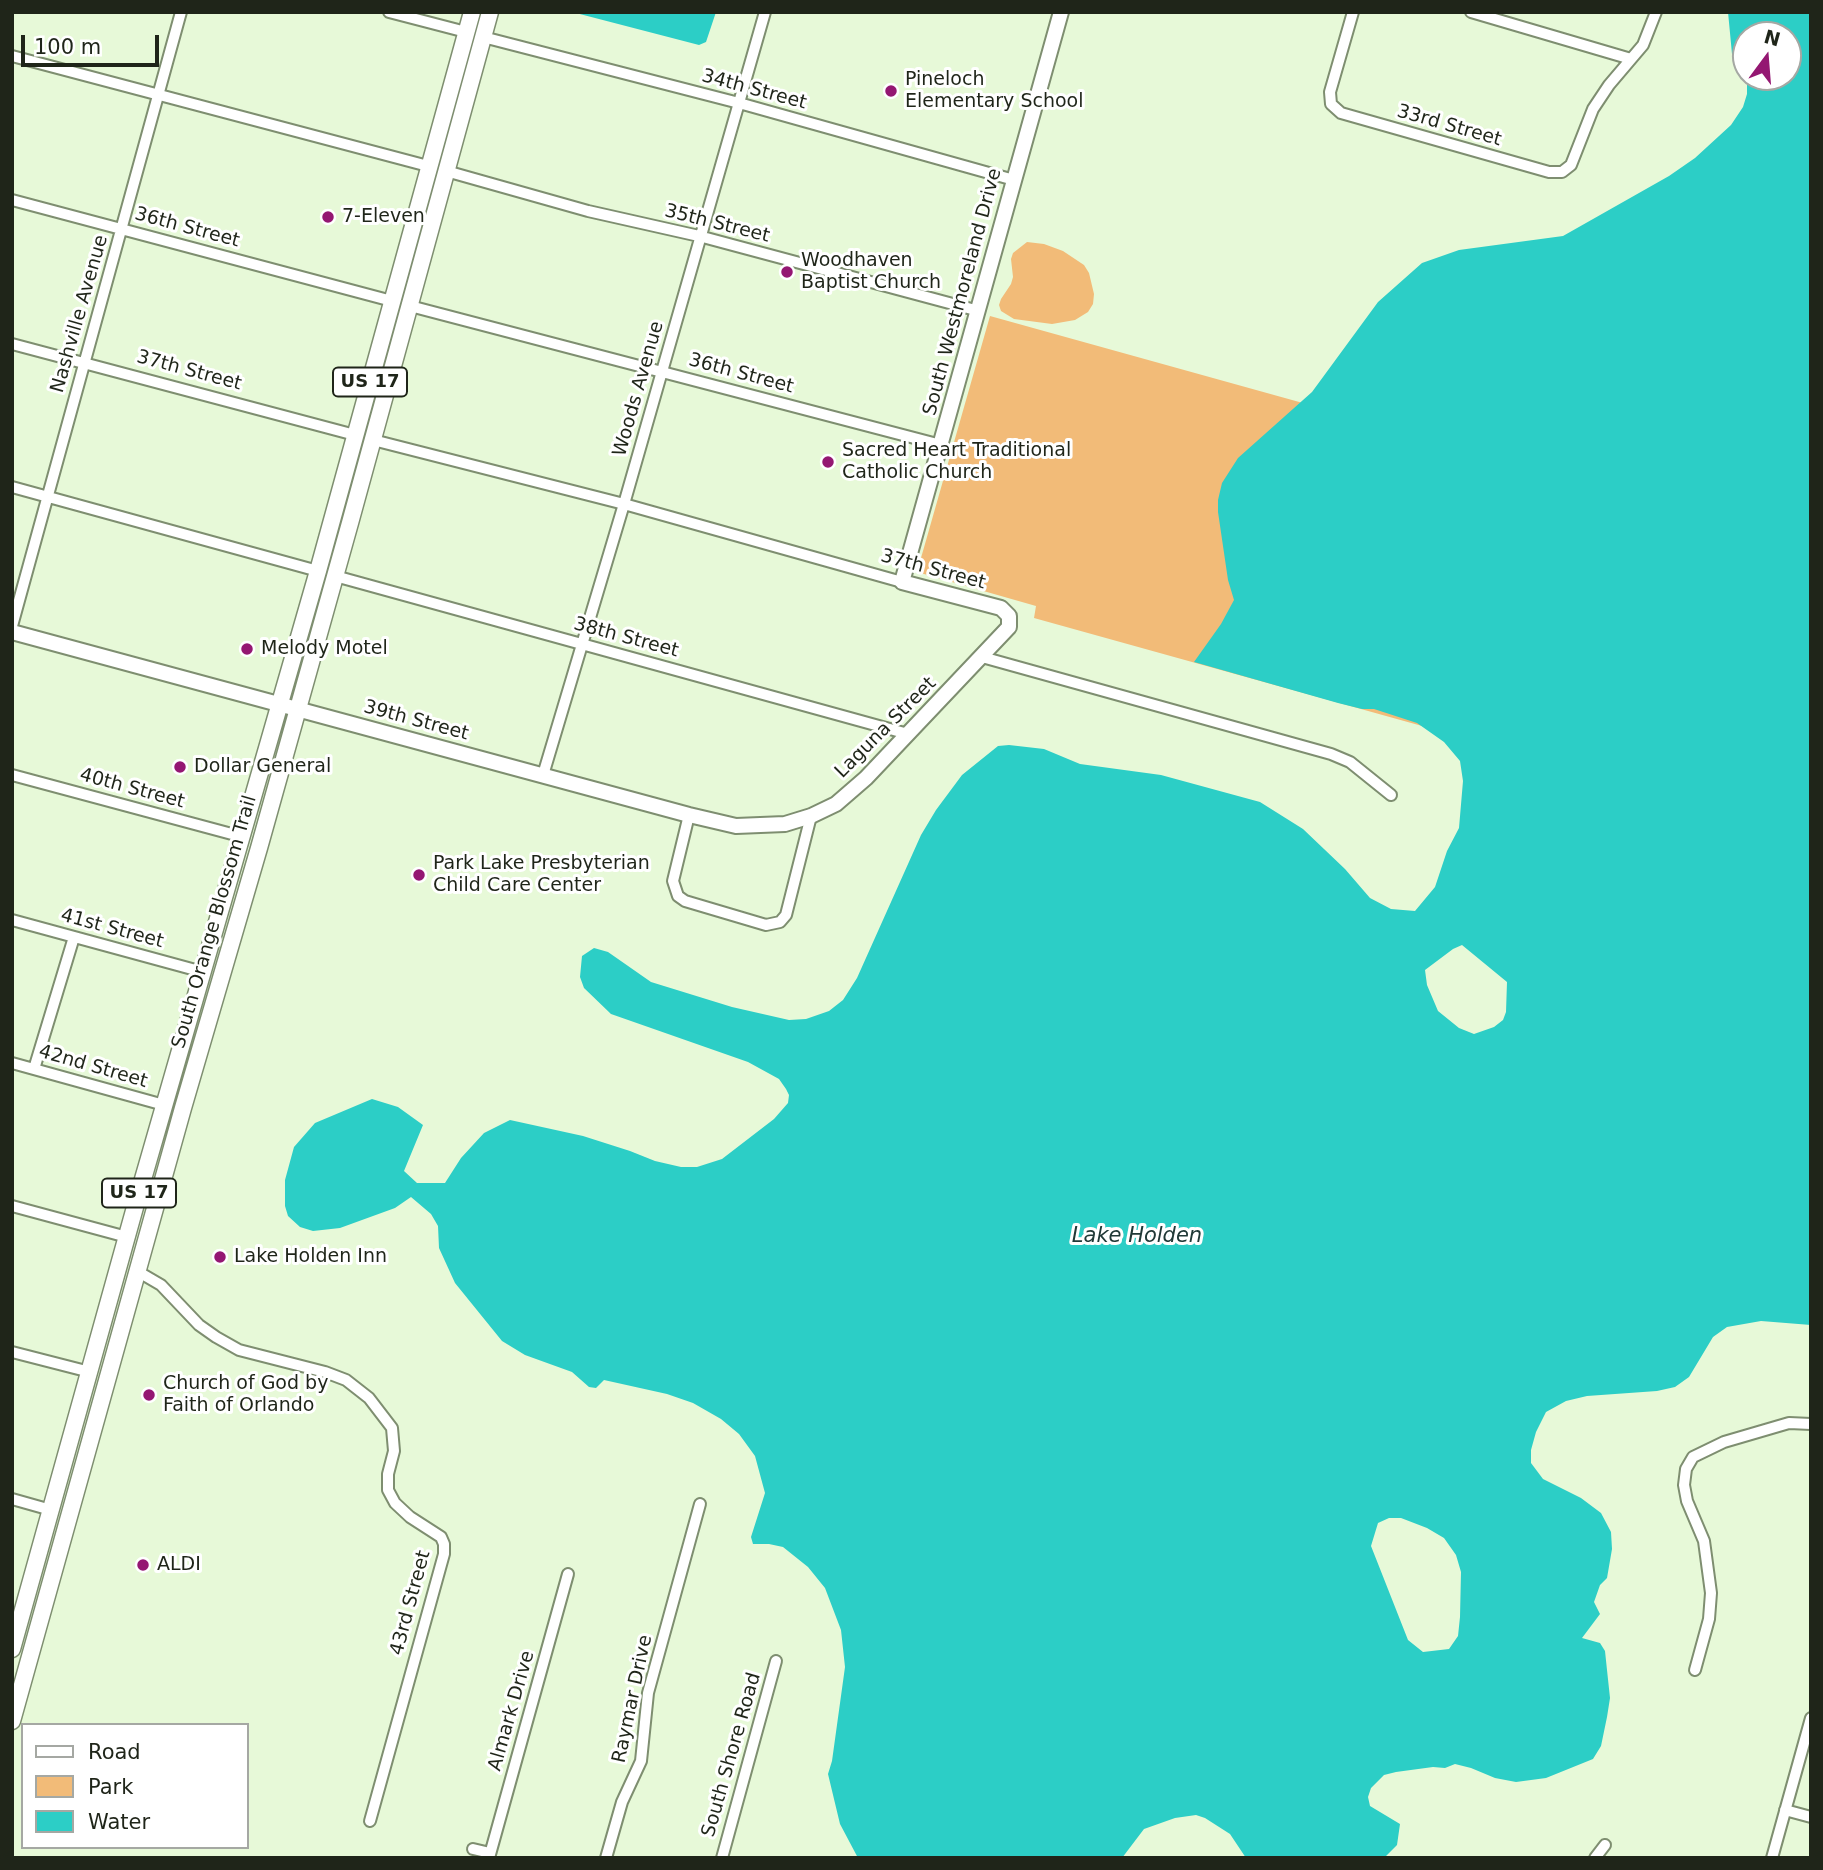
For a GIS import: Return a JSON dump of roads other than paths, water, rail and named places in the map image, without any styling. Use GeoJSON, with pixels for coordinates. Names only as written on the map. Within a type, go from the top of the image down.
{"type":"FeatureCollection","features":[{"type":"Feature","properties":{"kind":"main road","name":"South Orange Blossom Trail"},"geometry":{"type":"LineString","coordinates":[[12,1649],[164,1105],[318,571],[472,12]]}},
{"type":"Feature","properties":{"kind":"main road","name":"South Orange Blossom Trail"},"geometry":{"type":"LineString","coordinates":[[12,1721],[298,709],[490,12]]}},
{"type":"Feature","properties":{"kind":"main road"},"geometry":{"type":"LineString","coordinates":[[446,171],[442,146],[464,64],[466,32]]}},
{"type":"Feature","properties":{"kind":"main road"},"geometry":{"type":"LineString","coordinates":[[417,282],[415,256],[429,196],[428,166]]}},
{"type":"Feature","properties":{"kind":"main road"},"geometry":{"type":"LineString","coordinates":[[203,972],[209,978],[214,1005]]}},
{"type":"Feature","properties":{"kind":"main road"},"geometry":{"type":"LineString","coordinates":[[64,1465],[63,1483],[66,1494],[73,1502]]}},
{"type":"Feature","properties":{"kind":"main road"},"geometry":{"type":"LineString","coordinates":[[51,1510],[56,1527],[55,1569]]}},
{"type":"Feature","properties":{"kind":"street","name":"Nashville Avenue"},"geometry":{"type":"LineString","coordinates":[[12,626],[181,12]]}},
{"type":"Feature","properties":{"kind":"street"},"geometry":{"type":"LineString","coordinates":[[389,12],[466,32]]}},
{"type":"Feature","properties":{"kind":"street","name":"Woods Avenue"},"geometry":{"type":"LineString","coordinates":[[543,775],[765,12]]}},
{"type":"Feature","properties":{"kind":"street","name":"South Westmoreland Drive"},"geometry":{"type":"LineString","coordinates":[[902,582],[1061,12]]}},
{"type":"Feature","properties":{"kind":"street","name":"33rd Street"},"geometry":{"type":"LineString","coordinates":[[1353,12],[1330,92],[1331,104],[1341,113],[1549,172],[1562,173],[1571,165],[1593,109],[1630,59]]}},
{"type":"Feature","properties":{"kind":"street"},"geometry":{"type":"LineString","coordinates":[[1471,12],[1630,59],[1643,46],[1656,12]]}},
{"type":"Feature","properties":{"kind":"street","name":"34th Street"},"geometry":{"type":"LineString","coordinates":[[483,37],[739,103],[1014,180]]}},
{"type":"Feature","properties":{"kind":"street"},"geometry":{"type":"LineString","coordinates":[[12,56],[428,166]]}},
{"type":"Feature","properties":{"kind":"street","name":"35th Street"},"geometry":{"type":"LineString","coordinates":[[446,171],[588,211],[699,236],[979,311]]}},
{"type":"Feature","properties":{"kind":"street","name":"36th Street"},"geometry":{"type":"LineString","coordinates":[[12,200],[393,301]]}},
{"type":"Feature","properties":{"kind":"street","name":"36th Street"},"geometry":{"type":"LineString","coordinates":[[410,306],[941,445]]}},
{"type":"Feature","properties":{"kind":"street","name":"37th Street"},"geometry":{"type":"LineString","coordinates":[[12,344],[355,436]]}},
{"type":"Feature","properties":{"kind":"street","name":"37th Street"},"geometry":{"type":"LineString","coordinates":[[373,440],[624,504],[993,605],[1009,616],[1009,627],[982,657]]}},
{"type":"Feature","properties":{"kind":"street"},"geometry":{"type":"LineString","coordinates":[[12,487],[318,571]]}},
{"type":"Feature","properties":{"kind":"street","name":"38th Street"},"geometry":{"type":"LineString","coordinates":[[335,576],[908,734]]}},
{"type":"Feature","properties":{"kind":"street","name":"39th Street"},"geometry":{"type":"LineString","coordinates":[[12,632],[736,826],[785,824],[811,816]]}},
{"type":"Feature","properties":{"kind":"street"},"geometry":{"type":"LineString","coordinates":[[982,657],[1331,754],[1350,762],[1391,795]]}},
{"type":"Feature","properties":{"kind":"street","name":"Laguna Street"},"geometry":{"type":"LineString","coordinates":[[811,816],[836,804],[866,778],[982,657]]}},
{"type":"Feature","properties":{"kind":"street","name":"40th Street"},"geometry":{"type":"LineString","coordinates":[[12,775],[243,837]]}},
{"type":"Feature","properties":{"kind":"street"},"geometry":{"type":"LineString","coordinates":[[689,815],[673,881],[678,897],[766,925],[780,922],[786,915],[811,816]]}},
{"type":"Feature","properties":{"kind":"street","name":"41st Street"},"geometry":{"type":"LineString","coordinates":[[12,920],[203,972]]}},
{"type":"Feature","properties":{"kind":"street"},"geometry":{"type":"LineString","coordinates":[[34,1069],[74,937]]}},
{"type":"Feature","properties":{"kind":"street","name":"42nd Street"},"geometry":{"type":"LineString","coordinates":[[12,1063],[164,1105]]}},
{"type":"Feature","properties":{"kind":"street"},"geometry":{"type":"LineString","coordinates":[[12,1206],[127,1237]]}},
{"type":"Feature","properties":{"kind":"street","name":"43rd Street"},"geometry":{"type":"LineString","coordinates":[[138,1271],[161,1285],[199,1325],[239,1350],[325,1372],[346,1380],[369,1398],[392,1428],[394,1451],[388,1474],[388,1490],[395,1503],[410,1517],[441,1537],[444,1544],[444,1554],[370,1821]]}},
{"type":"Feature","properties":{"kind":"street"},"geometry":{"type":"LineString","coordinates":[[12,1352],[90,1373]]}},
{"type":"Feature","properties":{"kind":"street"},"geometry":{"type":"LineString","coordinates":[[1695,1670],[1709,1619],[1711,1593],[1704,1541],[1687,1501],[1684,1485],[1686,1469],[1693,1457],[1724,1442],[1789,1423],[1811,1423]]}},
{"type":"Feature","properties":{"kind":"street"},"geometry":{"type":"LineString","coordinates":[[12,1499],[51,1510]]}},
{"type":"Feature","properties":{"kind":"street","name":"Raymar Drive"},"geometry":{"type":"LineString","coordinates":[[606,1858],[622,1802],[641,1761],[648,1693],[700,1504]]}},
{"type":"Feature","properties":{"kind":"street","name":"Almark Drive"},"geometry":{"type":"LineString","coordinates":[[489,1855],[568,1574]]}},
{"type":"Feature","properties":{"kind":"street","name":"South Shore Road"},"geometry":{"type":"LineString","coordinates":[[722,1858],[776,1661]]}},
{"type":"Feature","properties":{"kind":"street"},"geometry":{"type":"LineString","coordinates":[[1772,1858],[1811,1718]]}},
{"type":"Feature","properties":{"kind":"street"},"geometry":{"type":"LineString","coordinates":[[1785,1810],[1811,1817]]}},
{"type":"Feature","properties":{"kind":"street"},"geometry":{"type":"LineString","coordinates":[[1595,1858],[1605,1845]]}},
{"type":"Feature","properties":{"kind":"street"},"geometry":{"type":"LineString","coordinates":[[473,1849],[489,1855]]}},
{"type":"Feature","properties":{"kind":"water"},"geometry":{"type":"Polygon","coordinates":[[[572,12],[716,12],[706,42],[699,45],[572,12]]]}},
{"type":"Feature","properties":{"kind":"water","name":"Lake Holden"},"geometry":{"type":"Polygon","coordinates":[[[1728,12],[1811,12],[1811,1325],[1761,1321],[1727,1327],[1713,1337],[1689,1377],[1675,1387],[1657,1391],[1587,1396],[1566,1401],[1546,1412],[1536,1432],[1531,1463],[1543,1479],[1581,1498],[1601,1513],[1611,1532],[1612,1549],[1607,1578],[1600,1585],[1594,1602],[1600,1614],[1582,1638],[1600,1643],[1605,1651],[1610,1698],[1601,1746],[1593,1759],[1546,1778],[1516,1782],[1495,1778],[1455,1764],[1445,1768],[1433,1767],[1384,1775],[1371,1788],[1368,1797],[1370,1806],[1400,1824],[1397,1845],[1384,1858],[1246,1858],[1230,1834],[1196,1815],[1175,1818],[1144,1829],[1122,1858],[858,1858],[840,1824],[828,1774],[845,1667],[841,1630],[825,1588],[808,1567],[783,1547],[753,1544],[751,1537],[765,1493],[755,1456],[739,1434],[721,1419],[693,1403],[667,1394],[604,1380],[596,1388],[589,1387],[572,1372],[525,1355],[502,1341],[455,1283],[439,1248],[438,1226],[431,1214],[411,1197],[395,1208],[340,1228],[313,1231],[300,1227],[288,1216],[285,1206],[285,1180],[294,1147],[315,1123],[372,1099],[398,1107],[423,1125],[404,1171],[417,1183],[445,1183],[461,1158],[484,1133],[510,1120],[583,1136],[655,1161],[681,1167],[697,1167],[722,1159],[774,1119],[788,1103],[789,1095],[786,1089],[779,1079],[748,1062],[611,1014],[584,988],[580,977],[582,956],[594,948],[608,952],[651,982],[732,1007],[789,1020],[806,1019],[829,1011],[843,1000],[857,978],[921,835],[936,810],[962,775],[998,746],[1044,749],[1080,764],[1161,775],[1260,802],[1303,829],[1345,869],[1370,898],[1391,909],[1415,911],[1435,887],[1447,851],[1459,828],[1463,781],[1460,761],[1444,742],[1417,723],[1374,709],[1338,703],[1194,662],[1234,600],[1228,580],[1218,512],[1222,483],[1238,458],[1312,392],[1378,302],[1422,263],[1459,250],[1563,236],[1669,176],[1695,158],[1731,125],[1743,107],[1747,91],[1802,91],[1802,21],[1732,21],[1732,54],[1728,12]],[[1462,945],[1425,970],[1427,985],[1438,1011],[1459,1028],[1474,1034],[1494,1027],[1503,1020],[1506,1012],[1507,982],[1462,945]],[[1389,1518],[1378,1523],[1371,1546],[1408,1640],[1423,1652],[1449,1649],[1458,1636],[1460,1617],[1461,1572],[1456,1555],[1444,1538],[1427,1528],[1401,1518],[1389,1518]]]}},
{"type":"Feature","properties":{"kind":"place","name":"Pineloch Elementary School"},"geometry":{"type":"Point","coordinates":[891,91]}},
{"type":"Feature","properties":{"kind":"place","name":"7-Eleven"},"geometry":{"type":"Point","coordinates":[328,217]}},
{"type":"Feature","properties":{"kind":"place","name":"Woodhaven Baptist Church"},"geometry":{"type":"Point","coordinates":[787,272]}},
{"type":"Feature","properties":{"kind":"place","name":"Sacred Heart Traditional Catholic Church"},"geometry":{"type":"Point","coordinates":[828,462]}},
{"type":"Feature","properties":{"kind":"place","name":"Melody Motel"},"geometry":{"type":"Point","coordinates":[247,649]}},
{"type":"Feature","properties":{"kind":"place","name":"Dollar General"},"geometry":{"type":"Point","coordinates":[180,767]}},
{"type":"Feature","properties":{"kind":"place","name":"Park Lake Presbyterian Child Care Center"},"geometry":{"type":"Point","coordinates":[419,875]}},
{"type":"Feature","properties":{"kind":"place","name":"Lake Holden Inn"},"geometry":{"type":"Point","coordinates":[220,1257]}},
{"type":"Feature","properties":{"kind":"place","name":"Church of God by Faith of Orlando"},"geometry":{"type":"Point","coordinates":[149,1395]}},
{"type":"Feature","properties":{"kind":"place","name":"ALDI"},"geometry":{"type":"Point","coordinates":[143,1565]}}]}
